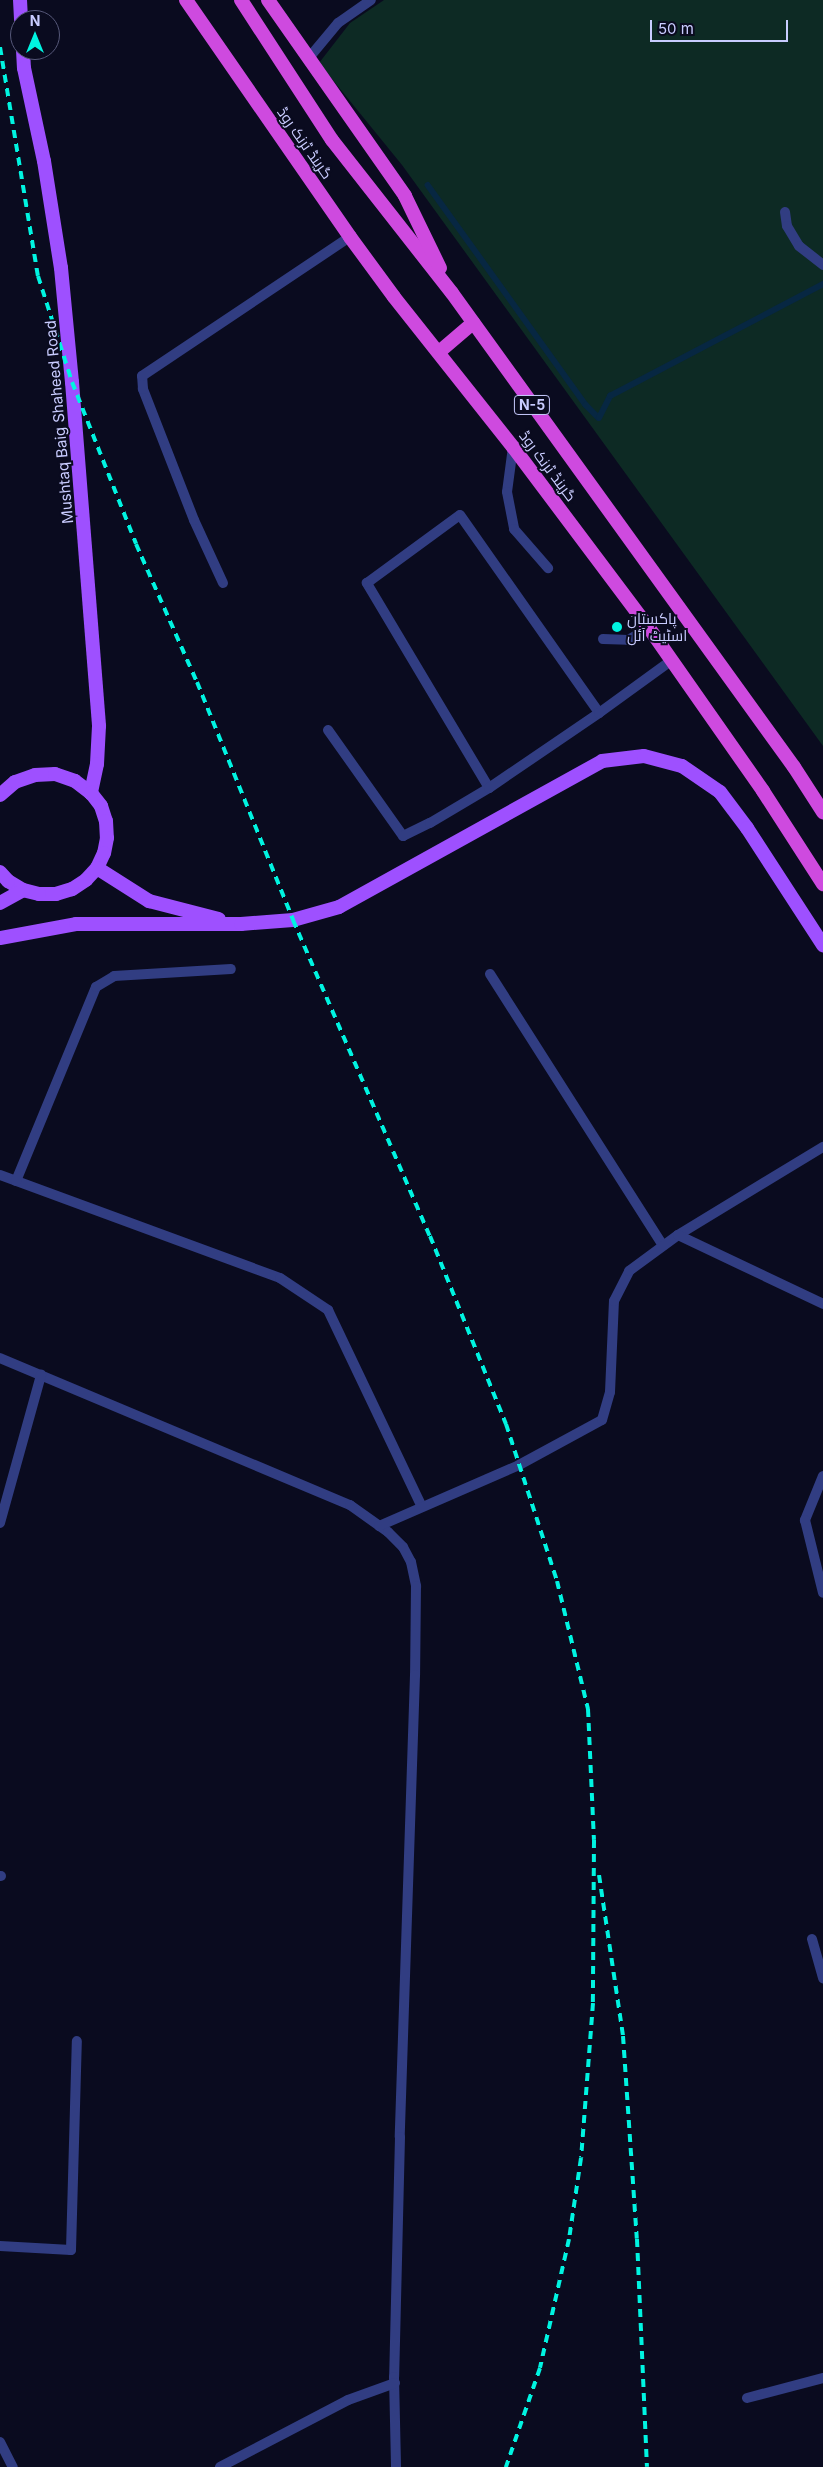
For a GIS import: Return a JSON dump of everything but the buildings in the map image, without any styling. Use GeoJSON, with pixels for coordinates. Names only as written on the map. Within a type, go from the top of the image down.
{"type":"FeatureCollection","features":[{"type":"Feature","properties":{"kind":"highway","name":"گرینڈ ٹرنک روڈ"},"geometry":{"type":"LineString","coordinates":[[186,0],[350,237],[394,297],[513,447],[650,628],[763,791],[823,884]]}},
{"type":"Feature","properties":{"kind":"highway","name":"گرینڈ ٹرنک روڈ"},"geometry":{"type":"LineString","coordinates":[[241,0],[332,140],[452,293],[794,768],[823,812]]}},
{"type":"Feature","properties":{"kind":"highway"},"geometry":{"type":"LineString","coordinates":[[268,0],[405,196],[452,293]]}},
{"type":"Feature","properties":{"kind":"highway"},"geometry":{"type":"LineString","coordinates":[[439,352],[473,323]]}},
{"type":"Feature","properties":{"kind":"main road","name":"Mushtaq Baig Shaheed Road"},"geometry":{"type":"LineString","coordinates":[[24,60],[44,161],[61,268],[72,382],[98,726],[97,764],[91,793]]}},
{"type":"Feature","properties":{"kind":"main road"},"geometry":{"type":"LineString","coordinates":[[0,938],[76,924],[241,924],[293,920],[339,907],[602,761],[644,756],[682,766],[720,792],[747,828],[823,946]]}},
{"type":"Feature","properties":{"kind":"main road"},"geometry":{"type":"LineString","coordinates":[[0,796],[15,782],[34,775],[55,774],[75,781],[91,793],[101,806],[106,821],[107,838],[104,853],[97,868],[86,880],[72,889],[56,894],[39,894],[22,890],[8,881],[0,872]]}},
{"type":"Feature","properties":{"kind":"main road"},"geometry":{"type":"LineString","coordinates":[[97,868],[149,901],[241,924]]}},
{"type":"Feature","properties":{"kind":"main road"},"geometry":{"type":"LineString","coordinates":[[0,903],[22,890]]}},
{"type":"Feature","properties":{"kind":"street"},"geometry":{"type":"LineString","coordinates":[[308,58],[338,23],[371,0]]}},
{"type":"Feature","properties":{"kind":"street"},"geometry":{"type":"LineString","coordinates":[[785,212],[787,226],[799,246],[823,265]]}},
{"type":"Feature","properties":{"kind":"street"},"geometry":{"type":"LineString","coordinates":[[223,583],[190,511],[143,389],[142,376],[350,237]]}},
{"type":"Feature","properties":{"kind":"street"},"geometry":{"type":"LineString","coordinates":[[513,447],[507,492],[514,529],[548,568]]}},
{"type":"Feature","properties":{"kind":"street"},"geometry":{"type":"LineString","coordinates":[[490,788],[367,583],[460,516],[599,713]]}},
{"type":"Feature","properties":{"kind":"street"},"geometry":{"type":"LineString","coordinates":[[603,639],[628,640],[650,628]]}},
{"type":"Feature","properties":{"kind":"street"},"geometry":{"type":"LineString","coordinates":[[328,730],[403,836],[430,823],[490,788],[672,660]]}},
{"type":"Feature","properties":{"kind":"street"},"geometry":{"type":"LineString","coordinates":[[16,1181],[96,987],[114,976],[231,969]]}},
{"type":"Feature","properties":{"kind":"street"},"geometry":{"type":"LineString","coordinates":[[490,974],[663,1246]]}},
{"type":"Feature","properties":{"kind":"street"},"geometry":{"type":"LineString","coordinates":[[379,1526],[520,1465],[602,1420],[610,1392],[614,1301],[629,1272],[678,1235],[823,1147]]}},
{"type":"Feature","properties":{"kind":"street"},"geometry":{"type":"LineString","coordinates":[[0,1175],[280,1278],[328,1310],[422,1507]]}},
{"type":"Feature","properties":{"kind":"street"},"geometry":{"type":"LineString","coordinates":[[678,1235],[823,1304]]}},
{"type":"Feature","properties":{"kind":"street"},"geometry":{"type":"LineString","coordinates":[[0,1358],[350,1504],[403,1547],[411,1562],[416,1586],[394,2383],[396,2467]]}},
{"type":"Feature","properties":{"kind":"street"},"geometry":{"type":"LineString","coordinates":[[0,1523],[42,1375]]}},
{"type":"Feature","properties":{"kind":"street"},"geometry":{"type":"LineString","coordinates":[[823,1476],[805,1520],[823,1593]]}},
{"type":"Feature","properties":{"kind":"street"},"geometry":{"type":"LineString","coordinates":[[812,1940],[823,1978]]}},
{"type":"Feature","properties":{"kind":"street"},"geometry":{"type":"LineString","coordinates":[[0,2246],[71,2250],[77,2041]]}},
{"type":"Feature","properties":{"kind":"street"},"geometry":{"type":"LineString","coordinates":[[747,2398],[823,2378]]}},
{"type":"Feature","properties":{"kind":"street"},"geometry":{"type":"LineString","coordinates":[[220,2467],[348,2400],[394,2383]]}},
{"type":"Feature","properties":{"kind":"street"},"geometry":{"type":"LineString","coordinates":[[0,2442],[14,2467]]}},
{"type":"Feature","properties":{"kind":"green space"},"geometry":{"type":"Polygon","coordinates":[[[384,0],[823,0],[823,746],[402,165],[319,63],[350,23],[384,0]]]}},
{"type":"Feature","properties":{"kind":"waterway"},"geometry":{"type":"LineString","coordinates":[[428,185],[586,405],[599,418],[610,396],[823,284]]}},
{"type":"Feature","properties":{"kind":"railway"},"geometry":{"type":"LineString","coordinates":[[0,47],[38,276],[72,382],[136,544],[197,682],[293,920],[430,1236],[506,1424],[557,1581],[588,1709],[594,1840],[593,2003],[581,2158],[569,2239],[540,2368],[506,2467]]}},
{"type":"Feature","properties":{"kind":"railway"},"geometry":{"type":"LineString","coordinates":[[599,1875],[623,2036],[637,2239],[647,2467]]}},
{"type":"Feature","properties":{"kind":"place","name":"پاکستان اسٹیٹ آئل"},"geometry":{"type":"Point","coordinates":[617,627]}}]}
